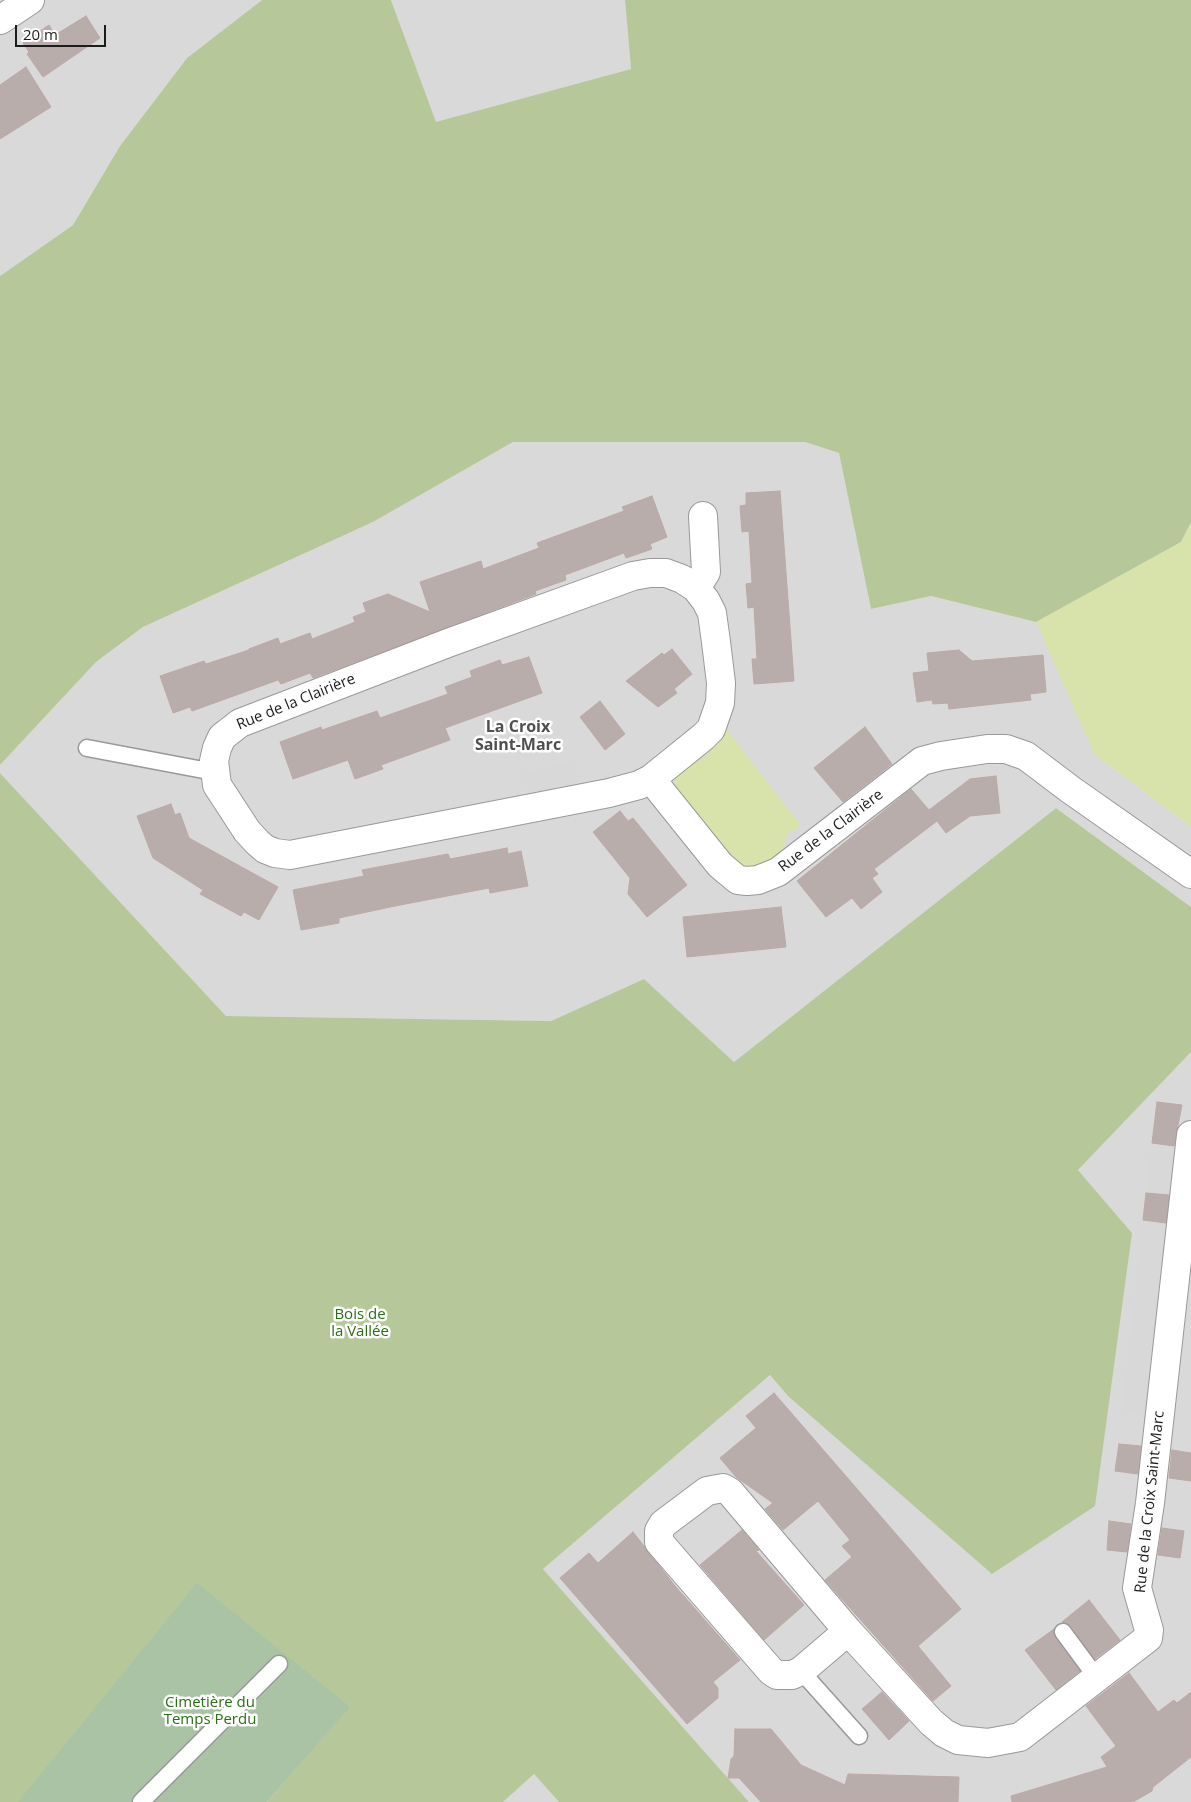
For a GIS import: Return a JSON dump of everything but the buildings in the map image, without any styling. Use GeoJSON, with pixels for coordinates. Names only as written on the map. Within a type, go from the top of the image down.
{"type":"FeatureCollection","features":[{"type":"Feature","properties":{"kind":"street"},"geometry":{"type":"LineString","coordinates":[[0,20],[30,0]]}},
{"type":"Feature","properties":{"kind":"street"},"geometry":{"type":"LineString","coordinates":[[696,588],[706,572],[703,516]]}},
{"type":"Feature","properties":{"kind":"street","name":"Rue de la Clairière"},"geometry":{"type":"LineString","coordinates":[[666,573],[682,579],[696,588],[712,613],[721,683],[720,703],[711,729],[651,779],[639,785],[609,793],[290,855],[275,853],[265,849],[247,831],[217,785],[214,761],[222,737],[240,723],[262,713],[633,576],[666,573]]}},
{"type":"Feature","properties":{"kind":"street","name":"Rue de la Clairière"},"geometry":{"type":"LineString","coordinates":[[651,779],[720,865],[738,880],[747,881],[758,880],[778,872],[922,761],[941,756],[986,750],[1006,750],[1026,756],[1044,768],[1071,790],[1191,874]]}},
{"type":"Feature","properties":{"kind":"street","name":"Rue de la Croix Saint-Marc"},"geometry":{"type":"LineString","coordinates":[[801,1671],[783,1676],[772,1671],[659,1542],[658,1536],[663,1524],[707,1491],[723,1488],[730,1492],[848,1631],[931,1722],[944,1734],[958,1740],[988,1743],[1020,1737],[1148,1638],[1149,1630],[1139,1600],[1138,1588],[1150,1503],[1191,1135]]}},
{"type":"Feature","properties":{"kind":"street"},"geometry":{"type":"LineString","coordinates":[[801,1671],[848,1631]]}},
{"type":"Feature","properties":{"kind":"lane"},"geometry":{"type":"LineString","coordinates":[[87,748],[214,772]]}},
{"type":"Feature","properties":{"kind":"lane"},"geometry":{"type":"LineString","coordinates":[[1063,1632],[1097,1678]]}},
{"type":"Feature","properties":{"kind":"lane"},"geometry":{"type":"LineString","coordinates":[[141,1802],[279,1664]]}},
{"type":"Feature","properties":{"kind":"lane"},"geometry":{"type":"LineString","coordinates":[[801,1671],[859,1736]]}},
{"type":"Feature","properties":{"kind":"shaded area"},"geometry":{"type":"Polygon","coordinates":[[[0,0],[262,0],[187,58],[120,146],[73,225],[0,276],[0,0]]]}},
{"type":"Feature","properties":{"kind":"shaded area"},"geometry":{"type":"Polygon","coordinates":[[[391,0],[625,0],[631,69],[436,123],[391,0]]]}},
{"type":"Feature","properties":{"kind":"shaded area"},"geometry":{"type":"Polygon","coordinates":[[[513,442],[805,442],[839,453],[871,609],[931,596],[1036,622],[1066,668],[1094,754],[1191,827],[1191,907],[1056,808],[734,1062],[644,979],[551,1021],[226,1016],[0,773],[0,765],[96,662],[143,627],[373,522],[513,442]]]}},
{"type":"Feature","properties":{"kind":"shaded area"},"geometry":{"type":"Polygon","coordinates":[[[572,763],[579,787],[530,798],[525,772],[572,763]]]}},
{"type":"Feature","properties":{"kind":"shaded area"},"geometry":{"type":"Polygon","coordinates":[[[1191,1052],[1191,1802],[749,1802],[543,1569],[770,1375],[788,1396],[1132,1233],[1078,1170],[1191,1052]]]}},
{"type":"Feature","properties":{"kind":"shaded area"},"geometry":{"type":"Polygon","coordinates":[[[1152,1143],[1176,1146],[1171,1195],[1146,1193],[1152,1143]]]}},
{"type":"Feature","properties":{"kind":"shaded area"},"geometry":{"type":"Polygon","coordinates":[[[1143,1220],[1168,1223],[1148,1415],[1122,1412],[1143,1220]]]}},
{"type":"Feature","properties":{"kind":"shaded area"},"geometry":{"type":"Polygon","coordinates":[[[534,1774],[559,1802],[503,1802],[534,1774]]]}},
{"type":"Feature","properties":{"kind":"green space"},"geometry":{"type":"Polygon","coordinates":[[[262,0],[391,0],[436,122],[631,69],[625,0],[1191,0],[1191,522],[1181,542],[1036,622],[931,596],[871,609],[839,453],[805,442],[513,442],[373,522],[143,627],[96,662],[0,765],[0,276],[73,225],[120,146],[187,58],[262,0]]]}},
{"type":"Feature","properties":{"kind":"green space"},"geometry":{"type":"Polygon","coordinates":[[[1191,522],[1191,827],[1094,754],[1036,622],[1181,542],[1191,522]]]}},
{"type":"Feature","properties":{"kind":"green space"},"geometry":{"type":"Polygon","coordinates":[[[725,727],[801,826],[787,835],[780,855],[773,861],[750,868],[734,863],[678,793],[674,779],[676,769],[725,727]]]}},
{"type":"Feature","properties":{"kind":"green space","name":"Bois de la Vallée"},"geometry":{"type":"Polygon","coordinates":[[[0,773],[226,1016],[551,1021],[644,979],[734,1062],[1056,808],[1191,907],[1191,1052],[1078,1170],[1132,1233],[1095,1506],[992,1574],[788,1396],[770,1375],[543,1569],[749,1802],[559,1802],[534,1774],[503,1802],[267,1802],[350,1706],[18,1802],[0,1802],[0,773]]]}},
{"type":"Feature","properties":{"kind":"green space","name":"Cimetière du Temps Perdu"},"geometry":{"type":"Polygon","coordinates":[[[197,1583],[350,1707],[267,1802],[18,1802],[197,1583]]]}},
{"type":"Feature","properties":{"kind":"district","name":"La Croix Saint-Marc"},"geometry":{"type":"Point","coordinates":[518,736]}}]}
